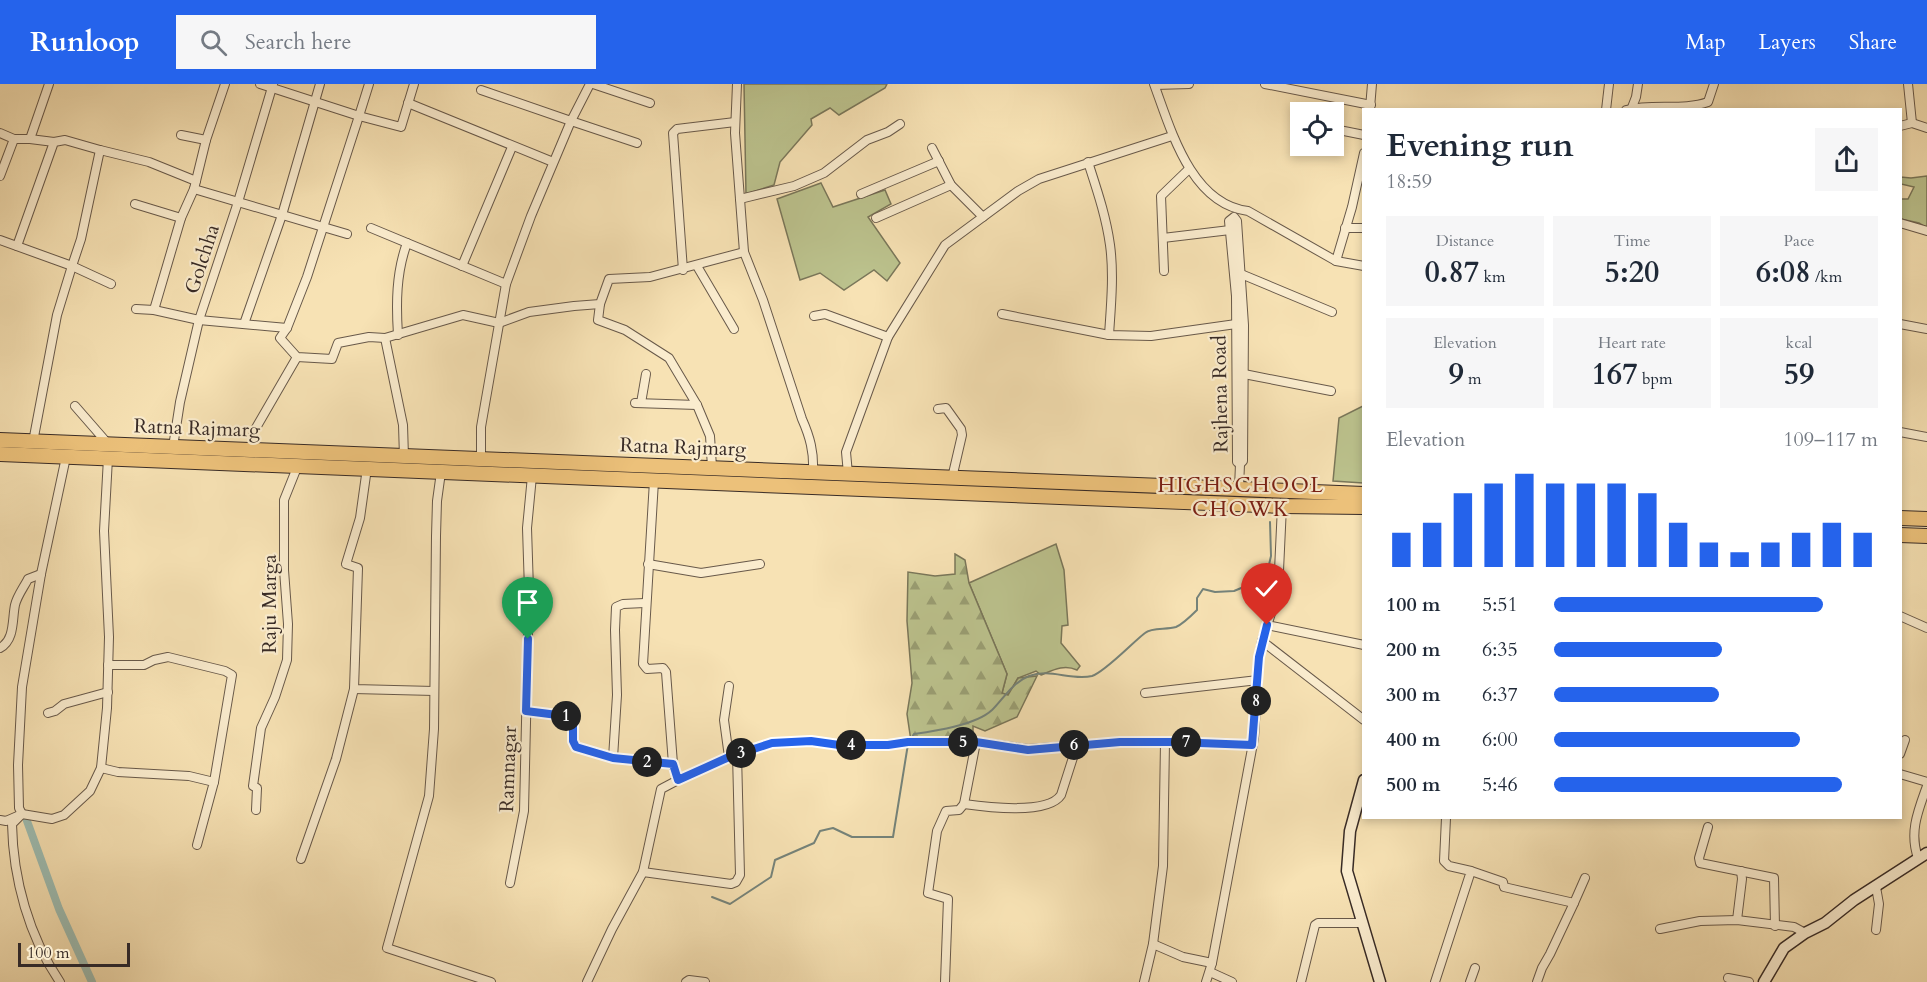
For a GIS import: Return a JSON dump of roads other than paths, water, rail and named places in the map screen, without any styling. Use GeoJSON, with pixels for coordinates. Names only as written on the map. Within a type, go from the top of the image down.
{"type":"FeatureCollection","features":[{"type":"Feature","properties":{"kind":"highway","name":"Ratna Rajmarg"},"geometry":{"type":"LineString","coordinates":[[0,440],[109,452],[441,472],[1282,506],[1362,506]]}},
{"type":"Feature","properties":{"kind":"highway","name":"Ratna Rajmarg"},"geometry":{"type":"LineString","coordinates":[[0,454],[66,457],[173,447],[712,467],[1239,488],[1362,506]]}},
{"type":"Feature","properties":{"kind":"highway"},"geometry":{"type":"LineString","coordinates":[[1902,518],[1927,519]]}},
{"type":"Feature","properties":{"kind":"highway"},"geometry":{"type":"LineString","coordinates":[[1902,535],[1927,536]]}},
{"type":"Feature","properties":{"kind":"street"},"geometry":{"type":"LineString","coordinates":[[30,139],[49,84]]}},
{"type":"Feature","properties":{"kind":"street"},"geometry":{"type":"LineString","coordinates":[[154,310],[181,218],[195,185],[206,140],[225,84]]}},
{"type":"Feature","properties":{"kind":"street"},"geometry":{"type":"LineString","coordinates":[[260,84],[273,86],[359,116],[401,127],[414,84]]}},
{"type":"Feature","properties":{"kind":"street"},"geometry":{"type":"LineString","coordinates":[[244,324],[282,215],[320,84]]}},
{"type":"Feature","properties":{"kind":"street"},"geometry":{"type":"LineString","coordinates":[[369,84],[324,228],[287,328],[280,338],[297,357],[332,359],[338,344],[369,337],[385,338],[398,335],[463,315],[499,323],[529,312],[600,304]]}},
{"type":"Feature","properties":{"kind":"street"},"geometry":{"type":"LineString","coordinates":[[481,459],[481,427],[506,284],[571,121],[592,84],[650,103]]}},
{"type":"Feature","properties":{"kind":"street"},"geometry":{"type":"LineString","coordinates":[[737,84],[735,122],[744,252],[810,437],[814,453],[813,472]]}},
{"type":"Feature","properties":{"kind":"street"},"geometry":{"type":"LineString","coordinates":[[1189,84],[1154,85],[1172,136],[1189,169],[1210,193],[1233,217],[1248,211],[1336,261],[1362,266]]}},
{"type":"Feature","properties":{"kind":"street"},"geometry":{"type":"LineString","coordinates":[[1265,84],[1370,107],[1372,84]]}},
{"type":"Feature","properties":{"kind":"street"},"geometry":{"type":"LineString","coordinates":[[1606,108],[1609,84]]}},
{"type":"Feature","properties":{"kind":"street"},"geometry":{"type":"LineString","coordinates":[[1630,108],[1636,97],[1638,84]]}},
{"type":"Feature","properties":{"kind":"street"},"geometry":{"type":"LineString","coordinates":[[1651,108],[1696,106],[1708,102],[1714,84]]}},
{"type":"Feature","properties":{"kind":"street"},"geometry":{"type":"LineString","coordinates":[[1908,84],[1912,123]]}},
{"type":"Feature","properties":{"kind":"street","name":"Golchha"},"geometry":{"type":"LineString","coordinates":[[173,447],[180,402],[199,320],[273,86]]}},
{"type":"Feature","properties":{"kind":"street"},"geometry":{"type":"LineString","coordinates":[[480,90],[637,143]]}},
{"type":"Feature","properties":{"kind":"street"},"geometry":{"type":"LineString","coordinates":[[408,103],[553,162]]}},
{"type":"Feature","properties":{"kind":"street"},"geometry":{"type":"LineString","coordinates":[[683,270],[673,132],[677,129],[735,122]]}},
{"type":"Feature","properties":{"kind":"street"},"geometry":{"type":"LineString","coordinates":[[1902,126],[1912,123],[1927,128]]}},
{"type":"Feature","properties":{"kind":"street"},"geometry":{"type":"LineString","coordinates":[[740,199],[794,186],[824,173],[867,140],[888,132],[900,124]]}},
{"type":"Feature","properties":{"kind":"street"},"geometry":{"type":"LineString","coordinates":[[1344,131],[1362,135]]}},
{"type":"Feature","properties":{"kind":"street"},"geometry":{"type":"LineString","coordinates":[[0,133],[14,139],[54,142],[65,140],[149,162],[195,185],[238,202],[347,234]]}},
{"type":"Feature","properties":{"kind":"street"},"geometry":{"type":"LineString","coordinates":[[181,135],[206,140]]}},
{"type":"Feature","properties":{"kind":"street"},"geometry":{"type":"LineString","coordinates":[[848,474],[846,452],[888,337],[945,245],[1039,178],[1172,136]]}},
{"type":"Feature","properties":{"kind":"street"},"geometry":{"type":"LineString","coordinates":[[0,176],[14,139]]}},
{"type":"Feature","properties":{"kind":"street"},"geometry":{"type":"LineString","coordinates":[[16,246],[54,142]]}},
{"type":"Feature","properties":{"kind":"street"},"geometry":{"type":"LineString","coordinates":[[462,266],[512,147]]}},
{"type":"Feature","properties":{"kind":"street"},"geometry":{"type":"LineString","coordinates":[[932,148],[951,185],[983,217]]}},
{"type":"Feature","properties":{"kind":"street"},"geometry":{"type":"LineString","coordinates":[[33,442],[57,315],[81,239],[100,150]]}},
{"type":"Feature","properties":{"kind":"street"},"geometry":{"type":"LineString","coordinates":[[861,194],[939,161]]}},
{"type":"Feature","properties":{"kind":"street"},"geometry":{"type":"LineString","coordinates":[[1088,162],[1103,209],[1110,245],[1112,276],[1109,335]]}},
{"type":"Feature","properties":{"kind":"street"},"geometry":{"type":"LineString","coordinates":[[1336,261],[1362,162]]}},
{"type":"Feature","properties":{"kind":"street"},"geometry":{"type":"LineString","coordinates":[[1164,271],[1161,196],[1189,169]]}},
{"type":"Feature","properties":{"kind":"street"},"geometry":{"type":"LineString","coordinates":[[876,218],[951,185]]}},
{"type":"Feature","properties":{"kind":"street"},"geometry":{"type":"LineString","coordinates":[[135,204],[181,218]]}},
{"type":"Feature","properties":{"kind":"street","name":"Rajhena Road"},"geometry":{"type":"LineString","coordinates":[[1233,217],[1230,230],[1239,296],[1244,374],[1240,383]]}},
{"type":"Feature","properties":{"kind":"street","name":"Rajhena Road"},"geometry":{"type":"LineString","coordinates":[[1233,217],[1241,274],[1236,324],[1240,383],[1239,488]]}},
{"type":"Feature","properties":{"kind":"street"},"geometry":{"type":"LineString","coordinates":[[1902,224],[1927,231]]}},
{"type":"Feature","properties":{"kind":"street"},"geometry":{"type":"LineString","coordinates":[[371,228],[506,284]]}},
{"type":"Feature","properties":{"kind":"street"},"geometry":{"type":"LineString","coordinates":[[1345,228],[1362,228]]}},
{"type":"Feature","properties":{"kind":"street"},"geometry":{"type":"LineString","coordinates":[[1163,238],[1230,230]]}},
{"type":"Feature","properties":{"kind":"street"},"geometry":{"type":"LineString","coordinates":[[0,240],[72,266],[111,284]]}},
{"type":"Feature","properties":{"kind":"street"},"geometry":{"type":"LineString","coordinates":[[398,335],[396,309],[399,264],[407,243]]}},
{"type":"Feature","properties":{"kind":"street"},"geometry":{"type":"LineString","coordinates":[[712,467],[710,436],[697,405],[669,358],[625,330],[598,320],[600,304],[609,279],[650,277],[744,252]]}},
{"type":"Feature","properties":{"kind":"street"},"geometry":{"type":"LineString","coordinates":[[697,266],[734,329]]}},
{"type":"Feature","properties":{"kind":"street"},"geometry":{"type":"LineString","coordinates":[[1241,274],[1332,312]]}},
{"type":"Feature","properties":{"kind":"street"},"geometry":{"type":"LineString","coordinates":[[136,309],[154,310],[199,320],[287,328]]}},
{"type":"Feature","properties":{"kind":"street"},"geometry":{"type":"LineString","coordinates":[[814,316],[825,314],[888,337]]}},
{"type":"Feature","properties":{"kind":"street"},"geometry":{"type":"LineString","coordinates":[[1002,314],[1109,335],[1151,336],[1236,324]]}},
{"type":"Feature","properties":{"kind":"street"},"geometry":{"type":"LineString","coordinates":[[1902,324],[1927,329]]}},
{"type":"Feature","properties":{"kind":"street"},"geometry":{"type":"LineString","coordinates":[[385,338],[403,425],[404,457]]}},
{"type":"Feature","properties":{"kind":"street"},"geometry":{"type":"LineString","coordinates":[[254,450],[253,433],[297,357]]}},
{"type":"Feature","properties":{"kind":"street"},"geometry":{"type":"LineString","coordinates":[[646,374],[638,403],[697,405]]}},
{"type":"Feature","properties":{"kind":"street"},"geometry":{"type":"LineString","coordinates":[[1244,374],[1331,391]]}},
{"type":"Feature","properties":{"kind":"street"},"geometry":{"type":"LineString","coordinates":[[0,820],[6,821],[22,814],[52,819],[64,815],[90,791],[101,768],[108,692],[109,637],[104,531],[109,452],[75,406]]}},
{"type":"Feature","properties":{"kind":"street"},"geometry":{"type":"LineString","coordinates":[[938,409],[946,408],[961,429],[962,435],[952,478]]}},
{"type":"Feature","properties":{"kind":"street"},"geometry":{"type":"LineString","coordinates":[[1902,432],[1927,437]]}},
{"type":"Feature","properties":{"kind":"street"},"geometry":{"type":"LineString","coordinates":[[22,814],[19,808],[18,765],[22,687],[41,574],[66,457]]}},
{"type":"Feature","properties":{"kind":"street","name":"Raju Marga"},"geometry":{"type":"LineString","coordinates":[[256,810],[257,788],[253,786],[259,738],[287,660],[284,500],[298,465]]}},
{"type":"Feature","properties":{"kind":"street"},"geometry":{"type":"LineString","coordinates":[[301,859],[336,759],[354,689],[358,567],[346,564],[360,518],[367,468]]}},
{"type":"Feature","properties":{"kind":"street"},"geometry":{"type":"LineString","coordinates":[[441,472],[437,501],[434,729],[429,795],[387,948],[491,982]]}},
{"type":"Feature","properties":{"kind":"street","name":"Ramnagar"},"geometry":{"type":"LineString","coordinates":[[510,883],[524,811],[529,601],[527,528],[532,476]]}},
{"type":"Feature","properties":{"kind":"street"},"geometry":{"type":"LineString","coordinates":[[654,481],[643,664],[647,669],[663,668],[666,672],[673,764],[678,780]]}},
{"type":"Feature","properties":{"kind":"street"},"geometry":{"type":"LineString","coordinates":[[1206,982],[1211,968],[1252,745],[1262,642],[1278,592],[1282,506]]}},
{"type":"Feature","properties":{"kind":"street"},"geometry":{"type":"LineString","coordinates":[[648,564],[700,573],[760,564]]}},
{"type":"Feature","properties":{"kind":"street"},"geometry":{"type":"LineString","coordinates":[[0,648],[5,645],[11,635],[16,603],[28,579],[41,574]]}},
{"type":"Feature","properties":{"kind":"street"},"geometry":{"type":"LineString","coordinates":[[613,758],[617,695],[616,607],[623,604],[645,603]]}},
{"type":"Feature","properties":{"kind":"street"},"geometry":{"type":"LineString","coordinates":[[1902,617],[1927,628]]}},
{"type":"Feature","properties":{"kind":"street"},"geometry":{"type":"LineString","coordinates":[[1267,625],[1362,645]]}},
{"type":"Feature","properties":{"kind":"street"},"geometry":{"type":"LineString","coordinates":[[1262,642],[1362,718]]}},
{"type":"Feature","properties":{"kind":"street"},"geometry":{"type":"LineString","coordinates":[[108,665],[144,665],[168,657],[225,671],[232,675],[214,782],[197,845]]}},
{"type":"Feature","properties":{"kind":"street"},"geometry":{"type":"LineString","coordinates":[[1145,693],[1257,680]]}},
{"type":"Feature","properties":{"kind":"street"},"geometry":{"type":"LineString","coordinates":[[643,872],[731,884],[736,882],[740,875],[733,756],[724,720],[729,687]]}},
{"type":"Feature","properties":{"kind":"street"},"geometry":{"type":"LineString","coordinates":[[354,689],[434,691]]}},
{"type":"Feature","properties":{"kind":"street"},"geometry":{"type":"LineString","coordinates":[[48,713],[55,711],[63,704],[108,692]]}},
{"type":"Feature","properties":{"kind":"street"},"geometry":{"type":"LineString","coordinates":[[526,711],[573,717],[573,741],[576,747],[613,758],[673,764]]}},
{"type":"Feature","properties":{"kind":"street"},"geometry":{"type":"LineString","coordinates":[[1902,748],[1905,740]]}},
{"type":"Feature","properties":{"kind":"street"},"geometry":{"type":"LineString","coordinates":[[587,982],[643,872],[661,789],[733,756],[772,743],[811,741],[839,745],[976,742],[1028,750],[1077,745],[1165,742],[1252,745]]}},
{"type":"Feature","properties":{"kind":"street"},"geometry":{"type":"LineString","coordinates":[[945,982],[948,899],[928,893],[937,831],[946,812],[958,810],[964,804],[976,742]]}},
{"type":"Feature","properties":{"kind":"street"},"geometry":{"type":"LineString","coordinates":[[1144,982],[1153,944],[1163,866],[1165,742]]}},
{"type":"Feature","properties":{"kind":"street"},"geometry":{"type":"LineString","coordinates":[[964,804],[1006,809],[1047,804],[1058,800],[1077,745]]}},
{"type":"Feature","properties":{"kind":"street"},"geometry":{"type":"LineString","coordinates":[[101,768],[118,772],[189,776],[214,782]]}},
{"type":"Feature","properties":{"kind":"street"},"geometry":{"type":"LineString","coordinates":[[1902,775],[1927,782]]}},
{"type":"Feature","properties":{"kind":"street"},"geometry":{"type":"LineString","coordinates":[[1764,982],[1784,948],[1804,933],[1826,924],[1854,900],[1922,855],[1914,846],[1913,831],[1927,786]]}},
{"type":"Feature","properties":{"kind":"street"},"geometry":{"type":"LineString","coordinates":[[1362,787],[1350,831],[1347,871],[1380,982]]}},
{"type":"Feature","properties":{"kind":"street"},"geometry":{"type":"LineString","coordinates":[[22,814],[12,824],[14,861],[31,930],[60,982]]}},
{"type":"Feature","properties":{"kind":"street"},"geometry":{"type":"LineString","coordinates":[[1446,819],[1446,864],[1499,879],[1503,882],[1504,887],[1574,903]]}},
{"type":"Feature","properties":{"kind":"street"},"geometry":{"type":"LineString","coordinates":[[1708,827],[1699,858],[1700,863],[1774,878],[1774,926]]}},
{"type":"Feature","properties":{"kind":"street"},"geometry":{"type":"LineString","coordinates":[[1435,982],[1471,871]]}},
{"type":"Feature","properties":{"kind":"street"},"geometry":{"type":"LineString","coordinates":[[1737,920],[1741,871]]}},
{"type":"Feature","properties":{"kind":"street"},"geometry":{"type":"LineString","coordinates":[[1537,982],[1585,878]]}},
{"type":"Feature","properties":{"kind":"street"},"geometry":{"type":"LineString","coordinates":[[1876,887],[1879,904],[1876,930]]}},
{"type":"Feature","properties":{"kind":"street"},"geometry":{"type":"LineString","coordinates":[[1660,929],[1700,921],[1737,920],[1794,927],[1804,933]]}},
{"type":"Feature","properties":{"kind":"street"},"geometry":{"type":"LineString","coordinates":[[1301,982],[1318,923],[1361,923]]}},
{"type":"Feature","properties":{"kind":"street"},"geometry":{"type":"LineString","coordinates":[[1153,944],[1211,968],[1232,982]]}},
{"type":"Feature","properties":{"kind":"street"},"geometry":{"type":"LineString","coordinates":[[1470,982],[1475,968]]}},
{"type":"Feature","properties":{"kind":"street"},"geometry":{"type":"LineString","coordinates":[[1728,978],[1749,982]]}},
{"type":"Feature","properties":{"kind":"street"},"geometry":{"type":"LineString","coordinates":[[686,982],[689,980],[705,982]]}},
{"type":"Feature","properties":{"kind":"waterway"},"geometry":{"type":"LineString","coordinates":[[911,739],[914,734],[976,720],[992,710],[1013,686],[1029,676],[1045,673],[1076,677],[1092,676],[1104,669],[1148,631],[1176,627],[1184,622],[1197,610],[1197,598],[1203,589],[1215,592],[1234,591],[1246,586],[1255,574],[1268,569],[1271,556],[1270,522]]}},
{"type":"Feature","properties":{"kind":"waterway"},"geometry":{"type":"LineString","coordinates":[[712,897],[730,904],[771,877],[775,860],[814,843],[820,831],[833,828],[852,837],[893,837],[908,744]]}},
{"type":"Feature","properties":{"kind":"waterway"},"geometry":{"type":"LineString","coordinates":[[27,821],[59,909],[92,982]]}},
{"type":"Feature","properties":{"kind":"district","name":"HIGHSCHOOL CHOWK"},"geometry":{"type":"Point","coordinates":[1241,497]}}]}
